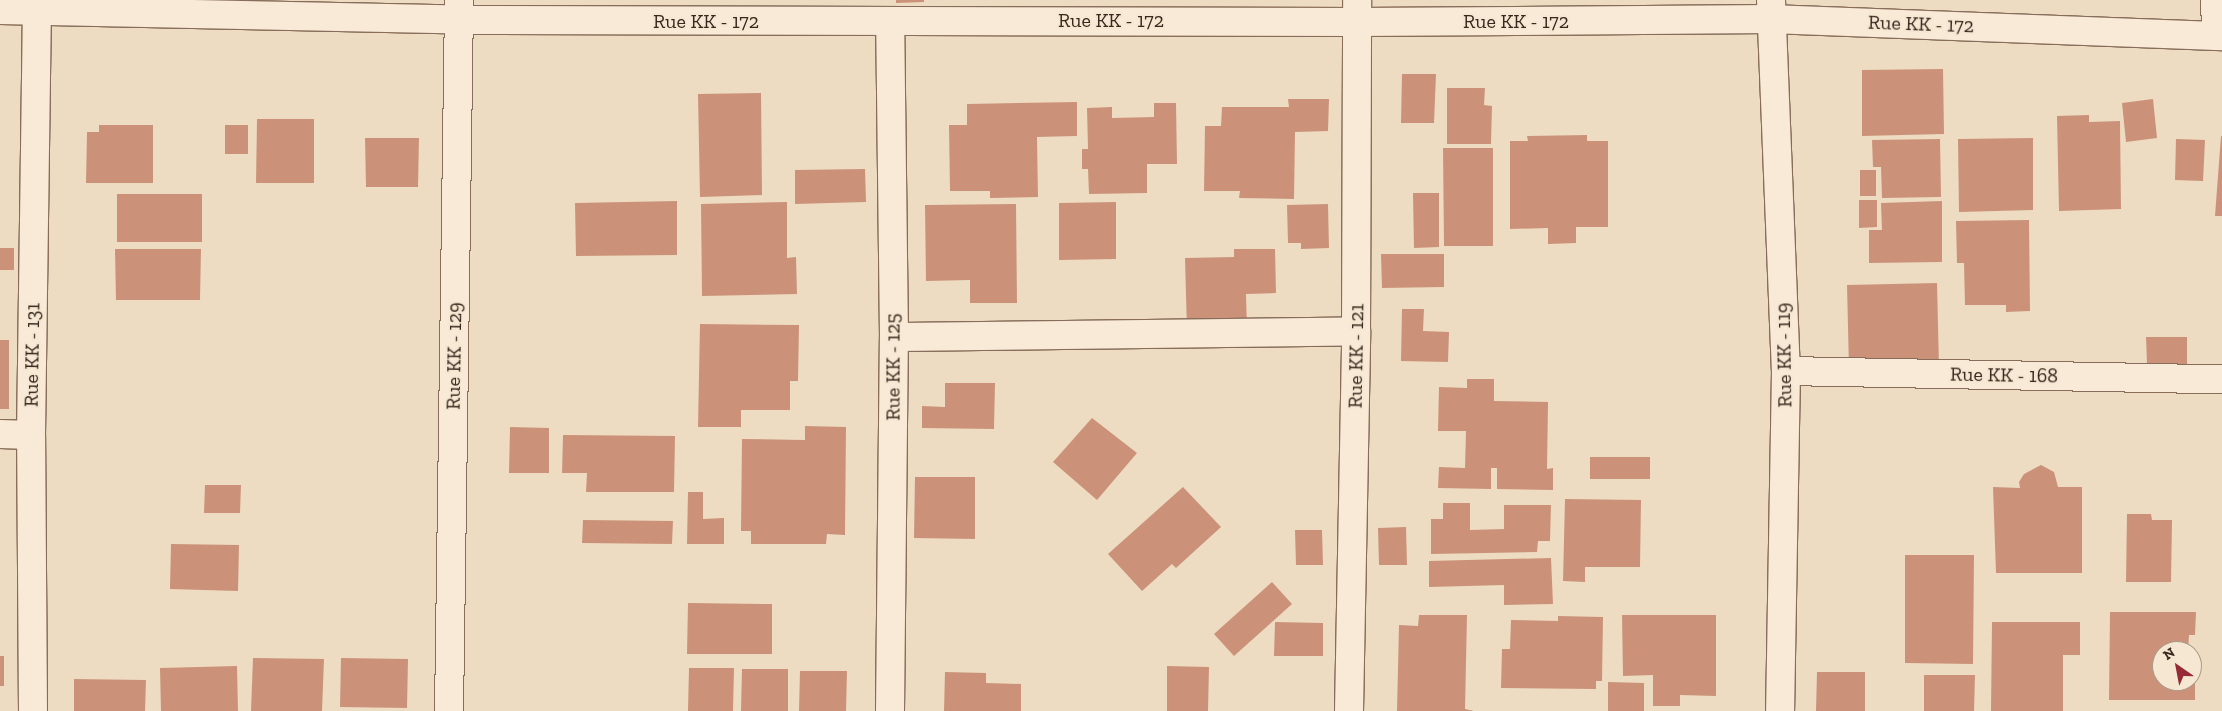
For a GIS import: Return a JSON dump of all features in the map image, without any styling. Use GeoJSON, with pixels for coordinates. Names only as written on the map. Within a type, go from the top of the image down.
{"type":"FeatureCollection","features":[{"type":"Feature","properties":{"kind":"street"},"geometry":{"type":"LineString","coordinates":[[2215,0],[2219,36]]}},
{"type":"Feature","properties":{"kind":"street","name":"Rue KK - 172"},"geometry":{"type":"LineString","coordinates":[[0,10],[37,5],[459,10],[771,11],[890,22],[1071,10],[1771,9],[2219,36]]}},
{"type":"Feature","properties":{"kind":"street","name":"Rue KK - 131"},"geometry":{"type":"LineString","coordinates":[[33,711],[31,434],[37,5]]}},
{"type":"Feature","properties":{"kind":"street","name":"Rue KK - 119"},"geometry":{"type":"LineString","coordinates":[[1771,9],[1786,371],[1780,711]]}},
{"type":"Feature","properties":{"kind":"street","name":"Rue KK - 129"},"geometry":{"type":"LineString","coordinates":[[449,711],[459,10]]}},
{"type":"Feature","properties":{"kind":"street","name":"Rue KK - 121"},"geometry":{"type":"LineString","coordinates":[[1349,711],[1356,331],[1357,11]]}},
{"type":"Feature","properties":{"kind":"street","name":"Rue KK - 125"},"geometry":{"type":"LineString","coordinates":[[890,22],[894,337],[890,711]]}},
{"type":"Feature","properties":{"kind":"street"},"geometry":{"type":"LineString","coordinates":[[894,337],[1356,331]]}},
{"type":"Feature","properties":{"kind":"street","name":"Rue KK - 168"},"geometry":{"type":"LineString","coordinates":[[1786,371],[2222,379]]}},
{"type":"Feature","properties":{"kind":"street"},"geometry":{"type":"LineString","coordinates":[[0,434],[31,434]]}},
{"type":"Feature","properties":{"kind":"building"},"geometry":{"type":"Polygon","coordinates":[[[896,0],[924,0],[924,2],[896,3],[896,0]]]}},
{"type":"Feature","properties":{"kind":"building"},"geometry":{"type":"Polygon","coordinates":[[[1943,69],[1944,134],[1862,136],[1862,70],[1943,69]]]}},
{"type":"Feature","properties":{"kind":"building"},"geometry":{"type":"Polygon","coordinates":[[[1402,74],[1436,74],[1434,123],[1401,123],[1402,74]]]}},
{"type":"Feature","properties":{"kind":"building"},"geometry":{"type":"Polygon","coordinates":[[[1447,88],[1485,88],[1484,105],[1492,106],[1491,144],[1447,144],[1447,88]]]}},
{"type":"Feature","properties":{"kind":"building"},"geometry":{"type":"Polygon","coordinates":[[[761,93],[762,195],[700,197],[698,94],[761,93]]]}},
{"type":"Feature","properties":{"kind":"building"},"geometry":{"type":"Polygon","coordinates":[[[1288,99],[1329,99],[1328,131],[1295,132],[1294,199],[1239,198],[1240,191],[1204,191],[1205,126],[1221,126],[1222,107],[1289,107],[1288,99]]]}},
{"type":"Feature","properties":{"kind":"building"},"geometry":{"type":"Polygon","coordinates":[[[2153,99],[2157,138],[2126,142],[2122,103],[2153,99]]]}},
{"type":"Feature","properties":{"kind":"building"},"geometry":{"type":"Polygon","coordinates":[[[1077,102],[1077,136],[1037,137],[1038,197],[990,198],[990,191],[950,191],[949,125],[967,125],[967,104],[1077,102]]]}},
{"type":"Feature","properties":{"kind":"building"},"geometry":{"type":"Polygon","coordinates":[[[1154,103],[1176,103],[1177,164],[1147,164],[1147,193],[1089,194],[1088,169],[1082,169],[1082,149],[1088,149],[1087,108],[1112,107],[1112,118],[1154,117],[1154,103]]]}},
{"type":"Feature","properties":{"kind":"building"},"geometry":{"type":"Polygon","coordinates":[[[2089,115],[2089,122],[2120,121],[2121,209],[2059,211],[2057,116],[2089,115]]]}},
{"type":"Feature","properties":{"kind":"building"},"geometry":{"type":"Polygon","coordinates":[[[257,119],[314,119],[314,183],[256,183],[257,119]]]}},
{"type":"Feature","properties":{"kind":"building"},"geometry":{"type":"Polygon","coordinates":[[[99,125],[153,125],[153,183],[86,183],[87,132],[99,132],[99,125]]]}},
{"type":"Feature","properties":{"kind":"building"},"geometry":{"type":"Polygon","coordinates":[[[225,125],[248,125],[248,154],[225,154],[225,125]]]}},
{"type":"Feature","properties":{"kind":"building"},"geometry":{"type":"Polygon","coordinates":[[[1587,135],[1587,141],[1608,141],[1608,227],[1576,227],[1576,243],[1548,244],[1548,228],[1510,229],[1510,141],[1528,141],[1527,136],[1587,135]]]}},
{"type":"Feature","properties":{"kind":"building"},"geometry":{"type":"Polygon","coordinates":[[[2221,136],[2222,216],[2215,216],[2221,136]]]}},
{"type":"Feature","properties":{"kind":"building"},"geometry":{"type":"Polygon","coordinates":[[[365,138],[419,138],[418,187],[366,187],[365,138]]]}},
{"type":"Feature","properties":{"kind":"building"},"geometry":{"type":"Polygon","coordinates":[[[2033,138],[2033,210],[1959,212],[1958,139],[2033,138]]]}},
{"type":"Feature","properties":{"kind":"building"},"geometry":{"type":"Polygon","coordinates":[[[1940,139],[1941,197],[1882,198],[1881,167],[1873,167],[1872,140],[1940,139]]]}},
{"type":"Feature","properties":{"kind":"building"},"geometry":{"type":"Polygon","coordinates":[[[2176,139],[2205,140],[2203,181],[2175,180],[2176,139]]]}},
{"type":"Feature","properties":{"kind":"building"},"geometry":{"type":"Polygon","coordinates":[[[1443,148],[1493,148],[1493,246],[1444,246],[1443,148]]]}},
{"type":"Feature","properties":{"kind":"building"},"geometry":{"type":"Polygon","coordinates":[[[865,169],[866,202],[795,204],[795,170],[865,169]]]}},
{"type":"Feature","properties":{"kind":"building"},"geometry":{"type":"Polygon","coordinates":[[[1860,170],[1876,170],[1876,196],[1860,196],[1860,170]]]}},
{"type":"Feature","properties":{"kind":"building"},"geometry":{"type":"Polygon","coordinates":[[[1413,193],[1439,193],[1439,247],[1414,248],[1413,193]]]}},
{"type":"Feature","properties":{"kind":"building"},"geometry":{"type":"Polygon","coordinates":[[[117,194],[202,194],[202,242],[117,242],[117,194]]]}},
{"type":"Feature","properties":{"kind":"building"},"geometry":{"type":"Polygon","coordinates":[[[1859,200],[1877,200],[1877,227],[1859,228],[1859,200]]]}},
{"type":"Feature","properties":{"kind":"building"},"geometry":{"type":"Polygon","coordinates":[[[677,201],[677,255],[576,256],[575,203],[677,201]]]}},
{"type":"Feature","properties":{"kind":"building"},"geometry":{"type":"Polygon","coordinates":[[[1942,201],[1942,262],[1869,263],[1869,230],[1882,230],[1881,203],[1942,201]]]}},
{"type":"Feature","properties":{"kind":"building"},"geometry":{"type":"Polygon","coordinates":[[[787,202],[787,258],[796,257],[797,294],[702,296],[701,204],[787,202]]]}},
{"type":"Feature","properties":{"kind":"building"},"geometry":{"type":"Polygon","coordinates":[[[1116,202],[1116,259],[1059,260],[1059,203],[1116,202]]]}},
{"type":"Feature","properties":{"kind":"building"},"geometry":{"type":"Polygon","coordinates":[[[1016,204],[1017,303],[970,303],[970,280],[926,281],[925,205],[1016,204]]]}},
{"type":"Feature","properties":{"kind":"building"},"geometry":{"type":"Polygon","coordinates":[[[1328,204],[1329,248],[1301,249],[1301,243],[1288,243],[1287,205],[1328,204]]]}},
{"type":"Feature","properties":{"kind":"building"},"geometry":{"type":"Polygon","coordinates":[[[2029,220],[2030,311],[2006,312],[2006,305],[1965,305],[1964,263],[1957,263],[1956,221],[2029,220]]]}},
{"type":"Feature","properties":{"kind":"building"},"geometry":{"type":"Polygon","coordinates":[[[0,248],[14,248],[14,270],[0,270],[0,248]]]}},
{"type":"Feature","properties":{"kind":"building"},"geometry":{"type":"Polygon","coordinates":[[[115,249],[201,249],[200,300],[116,300],[115,249]]]}},
{"type":"Feature","properties":{"kind":"building"},"geometry":{"type":"Polygon","coordinates":[[[1234,249],[1275,249],[1276,293],[1246,294],[1247,330],[1187,331],[1185,258],[1234,257],[1234,249]]]}},
{"type":"Feature","properties":{"kind":"building"},"geometry":{"type":"Polygon","coordinates":[[[1381,254],[1444,254],[1444,287],[1382,288],[1381,254]]]}},
{"type":"Feature","properties":{"kind":"building"},"geometry":{"type":"Polygon","coordinates":[[[1937,283],[1939,367],[1849,369],[1847,285],[1937,283]]]}},
{"type":"Feature","properties":{"kind":"building"},"geometry":{"type":"Polygon","coordinates":[[[1402,309],[1424,309],[1423,331],[1449,332],[1448,362],[1401,361],[1402,309]]]}},
{"type":"Feature","properties":{"kind":"building"},"geometry":{"type":"Polygon","coordinates":[[[700,324],[799,325],[798,381],[790,381],[790,410],[741,410],[741,427],[698,427],[700,324]]]}},
{"type":"Feature","properties":{"kind":"building"},"geometry":{"type":"Polygon","coordinates":[[[2146,337],[2187,337],[2187,364],[2147,364],[2146,337]]]}},
{"type":"Feature","properties":{"kind":"building"},"geometry":{"type":"Polygon","coordinates":[[[0,340],[9,340],[9,409],[0,409],[0,340]]]}},
{"type":"Feature","properties":{"kind":"building"},"geometry":{"type":"Polygon","coordinates":[[[1467,379],[1494,379],[1494,401],[1548,402],[1547,469],[1553,468],[1553,490],[1497,489],[1497,468],[1491,468],[1491,489],[1438,488],[1439,467],[1465,468],[1466,431],[1438,431],[1439,387],[1467,388],[1467,379]]]}},
{"type":"Feature","properties":{"kind":"building"},"geometry":{"type":"Polygon","coordinates":[[[945,383],[995,383],[994,429],[922,428],[922,406],[945,407],[945,383]]]}},
{"type":"Feature","properties":{"kind":"building"},"geometry":{"type":"Polygon","coordinates":[[[1092,418],[1137,453],[1097,500],[1053,462],[1092,418]]]}},
{"type":"Feature","properties":{"kind":"building"},"geometry":{"type":"Polygon","coordinates":[[[805,426],[846,427],[845,535],[827,534],[826,544],[751,544],[751,531],[741,531],[742,439],[805,440],[805,426]]]}},
{"type":"Feature","properties":{"kind":"building"},"geometry":{"type":"Polygon","coordinates":[[[510,427],[549,428],[549,473],[509,473],[510,427]]]}},
{"type":"Feature","properties":{"kind":"building"},"geometry":{"type":"Polygon","coordinates":[[[563,435],[675,436],[674,492],[586,492],[587,473],[562,473],[563,435]]]}},
{"type":"Feature","properties":{"kind":"building"},"geometry":{"type":"Polygon","coordinates":[[[1590,457],[1650,457],[1650,479],[1590,479],[1590,457]]]}},
{"type":"Feature","properties":{"kind":"building"},"geometry":{"type":"Polygon","coordinates":[[[2041,465],[2054,472],[2058,487],[2082,487],[2082,573],[1996,573],[1993,487],[2020,488],[2019,482],[2024,474],[2041,465]]]}},
{"type":"Feature","properties":{"kind":"building"},"geometry":{"type":"Polygon","coordinates":[[[915,477],[975,477],[975,539],[914,538],[915,477]]]}},
{"type":"Feature","properties":{"kind":"building"},"geometry":{"type":"Polygon","coordinates":[[[205,485],[241,485],[240,513],[204,513],[205,485]]]}},
{"type":"Feature","properties":{"kind":"building"},"geometry":{"type":"Polygon","coordinates":[[[1183,487],[1221,527],[1176,568],[1172,564],[1142,591],[1108,554],[1183,487]]]}},
{"type":"Feature","properties":{"kind":"building"},"geometry":{"type":"Polygon","coordinates":[[[688,492],[703,492],[703,519],[724,518],[724,544],[687,544],[688,492]]]}},
{"type":"Feature","properties":{"kind":"building"},"geometry":{"type":"Polygon","coordinates":[[[1565,499],[1641,500],[1640,567],[1585,567],[1585,582],[1563,581],[1565,499]]]}},
{"type":"Feature","properties":{"kind":"building"},"geometry":{"type":"Polygon","coordinates":[[[1443,503],[1470,503],[1470,530],[1504,529],[1504,505],[1551,505],[1550,541],[1538,541],[1537,552],[1431,554],[1431,519],[1443,519],[1443,503]]]}},
{"type":"Feature","properties":{"kind":"building"},"geometry":{"type":"Polygon","coordinates":[[[2127,514],[2151,514],[2152,520],[2172,520],[2171,582],[2126,582],[2127,514]]]}},
{"type":"Feature","properties":{"kind":"building"},"geometry":{"type":"Polygon","coordinates":[[[583,520],[673,521],[672,544],[582,543],[583,520]]]}},
{"type":"Feature","properties":{"kind":"building"},"geometry":{"type":"Polygon","coordinates":[[[1406,527],[1407,565],[1379,565],[1378,528],[1406,527]]]}},
{"type":"Feature","properties":{"kind":"building"},"geometry":{"type":"Polygon","coordinates":[[[1295,530],[1322,530],[1323,565],[1296,565],[1295,530]]]}},
{"type":"Feature","properties":{"kind":"building"},"geometry":{"type":"Polygon","coordinates":[[[171,544],[239,545],[238,591],[170,589],[171,544]]]}},
{"type":"Feature","properties":{"kind":"building"},"geometry":{"type":"Polygon","coordinates":[[[1905,555],[1974,555],[1973,664],[1905,663],[1905,555]]]}},
{"type":"Feature","properties":{"kind":"building"},"geometry":{"type":"Polygon","coordinates":[[[1551,558],[1553,604],[1504,605],[1504,585],[1429,587],[1429,561],[1551,558]]]}},
{"type":"Feature","properties":{"kind":"building"},"geometry":{"type":"Polygon","coordinates":[[[1272,582],[1292,604],[1234,656],[1214,634],[1272,582]]]}},
{"type":"Feature","properties":{"kind":"building"},"geometry":{"type":"Polygon","coordinates":[[[688,603],[772,604],[772,654],[687,654],[688,603]]]}},
{"type":"Feature","properties":{"kind":"building"},"geometry":{"type":"Polygon","coordinates":[[[2110,612],[2196,612],[2195,635],[2189,635],[2189,641],[2152,641],[2152,691],[2195,691],[2195,700],[2109,700],[2110,612]]]}},
{"type":"Feature","properties":{"kind":"building"},"geometry":{"type":"Polygon","coordinates":[[[1419,615],[1467,615],[1465,709],[1474,711],[1397,711],[1399,625],[1418,626],[1419,615]]]}},
{"type":"Feature","properties":{"kind":"building"},"geometry":{"type":"Polygon","coordinates":[[[1622,615],[1716,615],[1716,696],[1680,695],[1680,706],[1653,706],[1653,675],[1623,676],[1622,615]]]}},
{"type":"Feature","properties":{"kind":"building"},"geometry":{"type":"Polygon","coordinates":[[[1558,616],[1603,617],[1602,681],[1596,681],[1596,689],[1501,688],[1502,649],[1510,649],[1511,620],[1558,621],[1558,616]]]}},
{"type":"Feature","properties":{"kind":"building"},"geometry":{"type":"Polygon","coordinates":[[[1275,622],[1323,623],[1323,656],[1274,656],[1275,622]]]}},
{"type":"Feature","properties":{"kind":"building"},"geometry":{"type":"Polygon","coordinates":[[[1992,622],[2080,622],[2080,655],[2063,655],[2063,711],[1991,711],[1992,622]]]}},
{"type":"Feature","properties":{"kind":"building"},"geometry":{"type":"Polygon","coordinates":[[[0,656],[4,656],[4,686],[0,686],[0,656]]]}},
{"type":"Feature","properties":{"kind":"building"},"geometry":{"type":"Polygon","coordinates":[[[253,658],[324,659],[322,711],[251,711],[253,658]]]}},
{"type":"Feature","properties":{"kind":"building"},"geometry":{"type":"Polygon","coordinates":[[[341,658],[408,659],[407,708],[340,707],[341,658]]]}},
{"type":"Feature","properties":{"kind":"building"},"geometry":{"type":"Polygon","coordinates":[[[237,666],[238,711],[161,711],[160,668],[237,666]]]}},
{"type":"Feature","properties":{"kind":"building"},"geometry":{"type":"Polygon","coordinates":[[[1167,666],[1209,667],[1208,711],[1167,711],[1167,666]]]}},
{"type":"Feature","properties":{"kind":"building"},"geometry":{"type":"Polygon","coordinates":[[[689,668],[734,668],[733,711],[688,711],[689,668]]]}},
{"type":"Feature","properties":{"kind":"building"},"geometry":{"type":"Polygon","coordinates":[[[742,669],[788,669],[788,711],[741,711],[742,669]]]}},
{"type":"Feature","properties":{"kind":"building"},"geometry":{"type":"Polygon","coordinates":[[[800,671],[847,671],[846,711],[799,711],[800,671]]]}},
{"type":"Feature","properties":{"kind":"building"},"geometry":{"type":"Polygon","coordinates":[[[945,672],[986,673],[986,683],[1021,684],[1021,711],[944,711],[945,672]]]}},
{"type":"Feature","properties":{"kind":"building"},"geometry":{"type":"Polygon","coordinates":[[[1817,672],[1865,672],[1865,711],[1816,711],[1817,672]]]}},
{"type":"Feature","properties":{"kind":"building"},"geometry":{"type":"Polygon","coordinates":[[[1924,675],[1975,675],[1974,711],[1924,711],[1924,675]]]}},
{"type":"Feature","properties":{"kind":"building"},"geometry":{"type":"Polygon","coordinates":[[[74,679],[146,680],[145,711],[74,711],[74,679]]]}},
{"type":"Feature","properties":{"kind":"building"},"geometry":{"type":"Polygon","coordinates":[[[1608,682],[1644,683],[1644,711],[1608,711],[1608,682]]]}}]}
